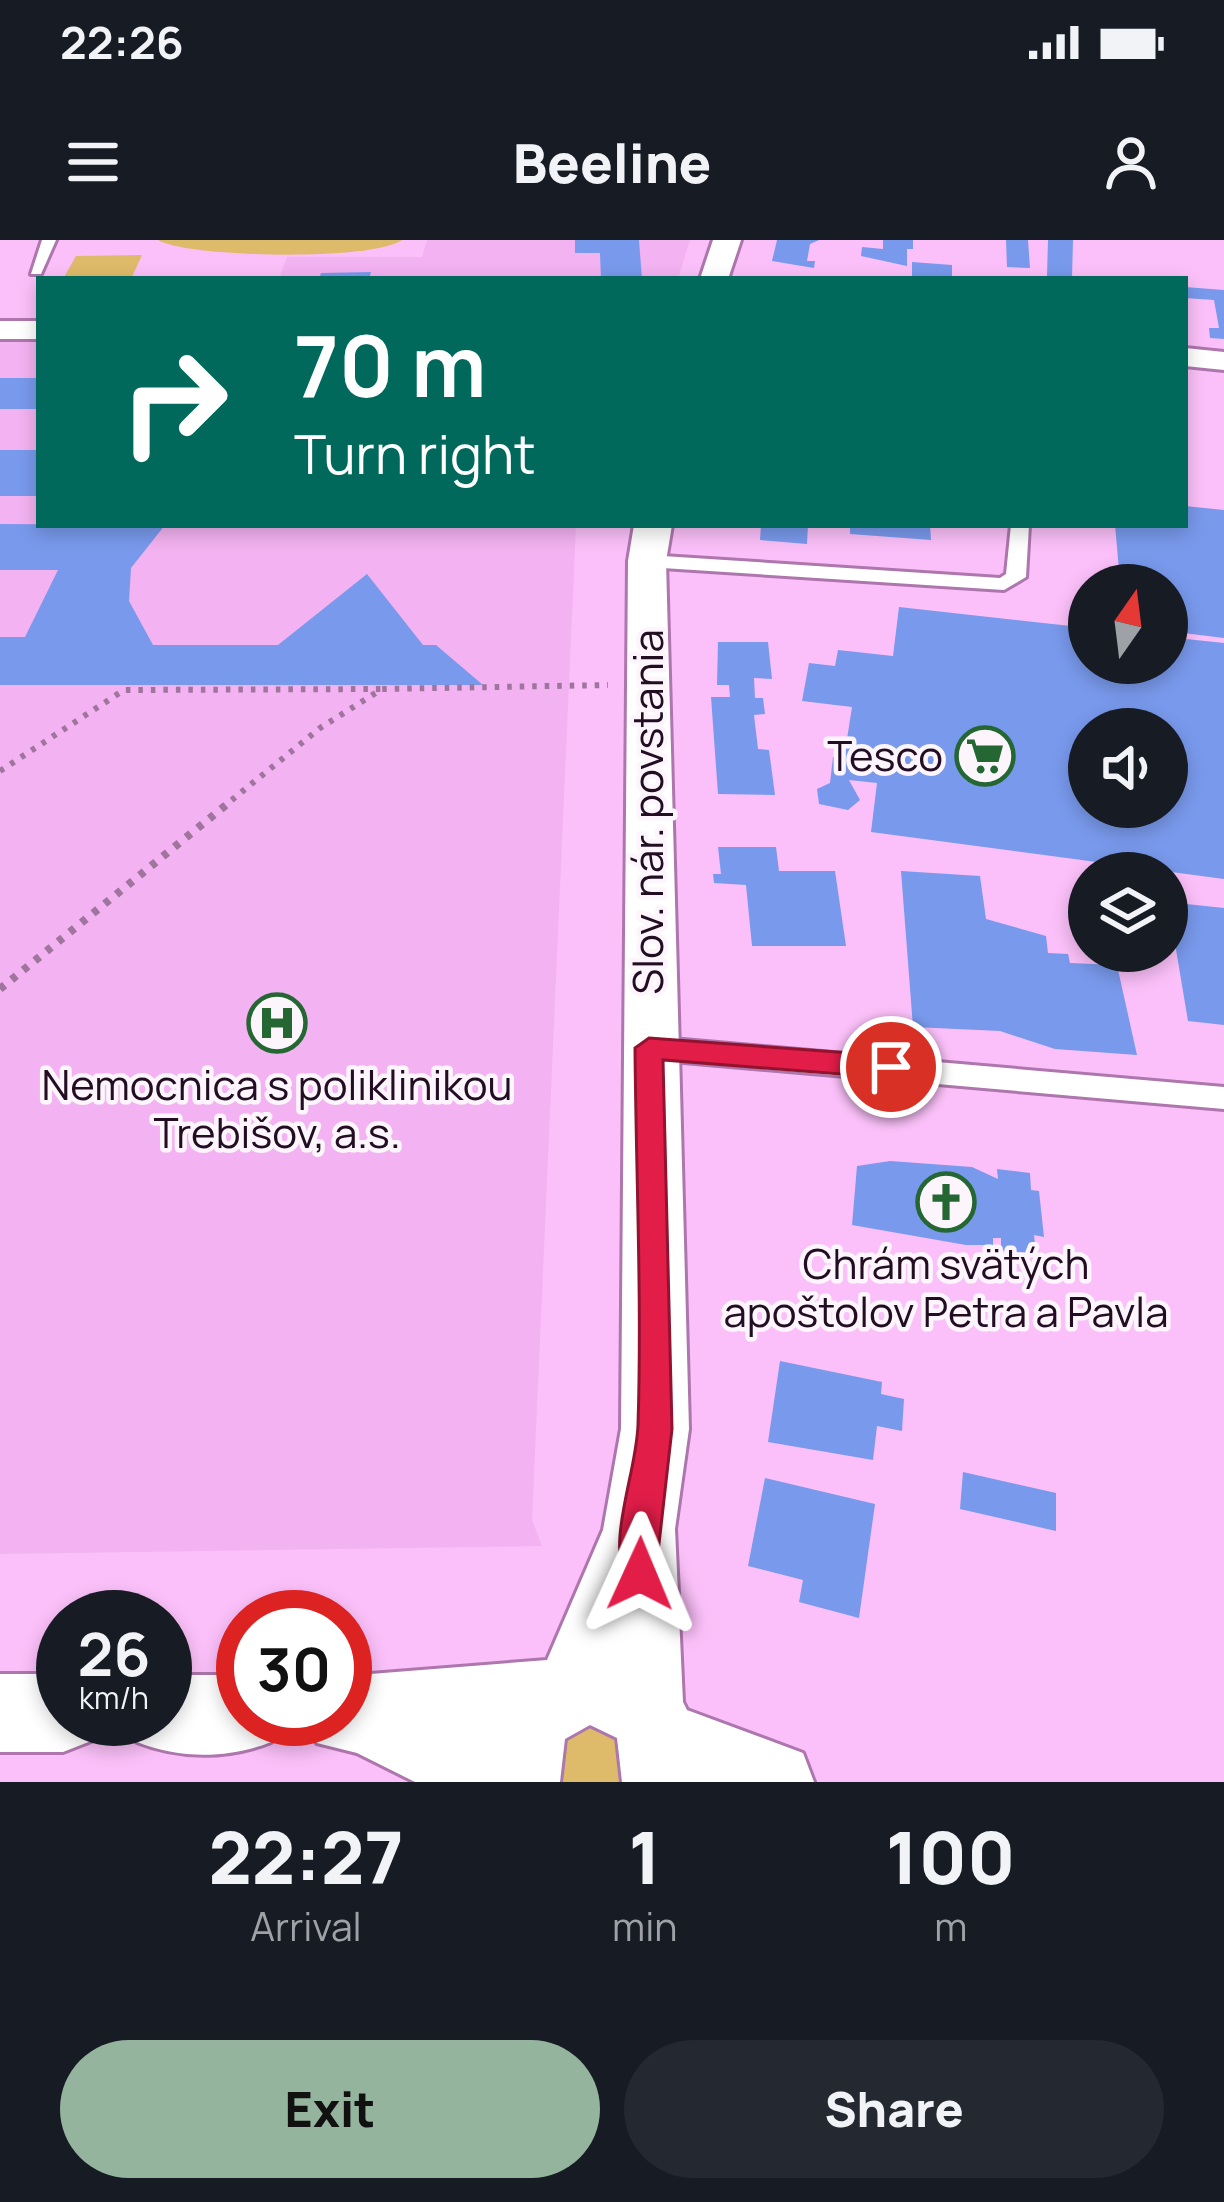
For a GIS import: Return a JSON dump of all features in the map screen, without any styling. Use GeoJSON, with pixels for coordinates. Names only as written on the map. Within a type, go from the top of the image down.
{"type":"FeatureCollection","features":[{"type":"Feature","properties":{"kind":"street"},"geometry":{"type":"LineString","coordinates":[[715,276],[727,240]]}},
{"type":"Feature","properties":{"kind":"street"},"geometry":{"type":"LineString","coordinates":[[0,330],[36,330]]}},
{"type":"Feature","properties":{"kind":"street"},"geometry":{"type":"LineString","coordinates":[[1188,357],[1224,361]]}},
{"type":"Feature","properties":{"kind":"street","name":"Slov. nár. povstania"},"geometry":{"type":"LineString","coordinates":[[618,1724],[655,1429],[649,1048],[635,685],[650,543]]}},
{"type":"Feature","properties":{"kind":"street"},"geometry":{"type":"LineString","coordinates":[[0,1713],[36,1713]]}},
{"type":"Feature","properties":{"kind":"street"},"geometry":{"type":"LineString","coordinates":[[372,1716],[618,1724],[774,1782]]}},
{"type":"Feature","properties":{"kind":"street"},"geometry":{"type":"LineString","coordinates":[[372,1723],[501,1782]]}},
{"type":"Feature","properties":{"kind":"street"},"geometry":{"type":"LineString","coordinates":[[520,1782],[521,1741],[618,1724]]}},
{"type":"Feature","properties":{"kind":"lane"},"geometry":{"type":"LineString","coordinates":[[36,271],[50,240]]}},
{"type":"Feature","properties":{"kind":"lane"},"geometry":{"type":"LineString","coordinates":[[650,543],[1004,584],[1016,577],[1019,528]]}},
{"type":"Feature","properties":{"kind":"lane"},"geometry":{"type":"LineString","coordinates":[[649,1048],[1224,1098]]}},
{"type":"Feature","properties":{"kind":"path"},"geometry":{"type":"LineString","coordinates":[[0,771],[124,690],[635,685]]}},
{"type":"Feature","properties":{"kind":"path"},"geometry":{"type":"LineString","coordinates":[[0,989],[320,728],[382,688],[635,685]]}},
{"type":"Feature","properties":{"kind":"shaded area"},"geometry":{"type":"Polygon","coordinates":[[[158,240],[402,240],[356,251],[281,255],[205,251],[158,240]]]}},
{"type":"Feature","properties":{"kind":"shaded area"},"geometry":{"type":"Polygon","coordinates":[[[427,240],[690,240],[679,276],[280,276],[287,257],[422,257],[427,240]]]}},
{"type":"Feature","properties":{"kind":"shaded area"},"geometry":{"type":"Polygon","coordinates":[[[142,255],[132,276],[65,276],[76,256],[142,255]]]}},
{"type":"Feature","properties":{"kind":"shaded area","name":"Nemocnica s poliklinikou Trebišov, a.s."},"geometry":{"type":"Polygon","coordinates":[[[0,334],[36,334],[36,528],[576,528],[532,1520],[542,1546],[0,1554],[0,334]]]}},
{"type":"Feature","properties":{"kind":"shaded area"},"geometry":{"type":"Polygon","coordinates":[[[611,1720],[638,1782],[551,1782],[568,1726],[611,1720]]]}},
{"type":"Feature","properties":{"kind":"building"},"geometry":{"type":"Polygon","coordinates":[[[575,240],[639,240],[642,276],[601,276],[600,253],[575,253],[575,240]]]}},
{"type":"Feature","properties":{"kind":"building"},"geometry":{"type":"Polygon","coordinates":[[[777,240],[819,240],[810,244],[807,261],[815,261],[814,268],[772,261],[777,240]]]}},
{"type":"Feature","properties":{"kind":"building"},"geometry":{"type":"Polygon","coordinates":[[[883,240],[913,240],[913,249],[907,249],[907,266],[861,256],[862,247],[883,249],[883,240]]]}},
{"type":"Feature","properties":{"kind":"building"},"geometry":{"type":"Polygon","coordinates":[[[1006,240],[1028,240],[1030,268],[1007,267],[1006,240]]]}},
{"type":"Feature","properties":{"kind":"building"},"geometry":{"type":"Polygon","coordinates":[[[1048,240],[1073,240],[1072,276],[1047,276],[1048,240]]]}},
{"type":"Feature","properties":{"kind":"building"},"geometry":{"type":"Polygon","coordinates":[[[912,262],[952,265],[952,276],[912,276],[912,262]]]}},
{"type":"Feature","properties":{"kind":"building"},"geometry":{"type":"Polygon","coordinates":[[[371,272],[370,276],[321,273],[371,272]]]}},
{"type":"Feature","properties":{"kind":"building"},"geometry":{"type":"Polygon","coordinates":[[[1188,287],[1224,290],[1224,339],[1210,338],[1209,328],[1219,328],[1214,300],[1188,298],[1188,287]]]}},
{"type":"Feature","properties":{"kind":"building"},"geometry":{"type":"Polygon","coordinates":[[[0,378],[36,378],[36,409],[0,409],[0,378]]]}},
{"type":"Feature","properties":{"kind":"building"},"geometry":{"type":"Polygon","coordinates":[[[0,450],[36,450],[36,496],[0,496],[0,450]]]}},
{"type":"Feature","properties":{"kind":"building"},"geometry":{"type":"Polygon","coordinates":[[[1188,506],[1224,510],[1224,638],[1188,634],[1188,564],[1118,564],[1115,528],[1188,528],[1188,506]]]}},
{"type":"Feature","properties":{"kind":"building"},"geometry":{"type":"Polygon","coordinates":[[[0,524],[163,528],[131,568],[129,601],[153,645],[278,645],[367,574],[423,645],[436,645],[483,685],[0,685],[0,637],[25,637],[58,570],[0,570],[0,524]]]}},
{"type":"Feature","properties":{"kind":"building"},"geometry":{"type":"Polygon","coordinates":[[[761,528],[808,528],[807,544],[760,540],[761,528]]]}},
{"type":"Feature","properties":{"kind":"building"},"geometry":{"type":"Polygon","coordinates":[[[850,528],[930,528],[931,540],[850,534],[850,528]]]}},
{"type":"Feature","properties":{"kind":"building","name":"Tesco"},"geometry":{"type":"Polygon","coordinates":[[[899,607],[1068,626],[1068,684],[1188,684],[1188,639],[1224,643],[1224,879],[1188,874],[1188,852],[1068,852],[1068,858],[871,832],[877,783],[849,780],[860,800],[848,810],[819,804],[817,789],[830,783],[833,757],[844,758],[852,707],[802,701],[809,663],[835,666],[838,650],[893,656],[899,607]]]}},
{"type":"Feature","properties":{"kind":"building"},"geometry":{"type":"Polygon","coordinates":[[[718,642],[768,642],[772,679],[754,678],[755,698],[763,698],[765,714],[754,715],[758,749],[769,750],[775,795],[718,794],[711,697],[730,697],[729,685],[717,685],[718,642]]]}},
{"type":"Feature","properties":{"kind":"building"},"geometry":{"type":"Polygon","coordinates":[[[718,847],[776,847],[779,871],[835,871],[846,946],[752,946],[746,885],[714,883],[713,874],[721,874],[718,847]]]}},
{"type":"Feature","properties":{"kind":"building"},"geometry":{"type":"Polygon","coordinates":[[[901,871],[980,876],[986,919],[1046,936],[1048,953],[1068,954],[1068,972],[1119,972],[1137,1055],[1055,1049],[1000,1031],[913,1027],[901,871]]]}},
{"type":"Feature","properties":{"kind":"building"},"geometry":{"type":"Polygon","coordinates":[[[1188,904],[1224,908],[1224,1025],[1188,1021],[1180,972],[1188,972],[1188,904]]]}},
{"type":"Feature","properties":{"kind":"building","name":"Chrám svätých apoštolov Petra a Pavla"},"geometry":{"type":"Polygon","coordinates":[[[890,1161],[972,1167],[998,1179],[997,1169],[1030,1173],[1031,1190],[1039,1191],[1044,1237],[1034,1235],[1036,1254],[1001,1250],[1001,1238],[993,1238],[993,1245],[966,1245],[852,1225],[857,1166],[890,1161]]]}},
{"type":"Feature","properties":{"kind":"building"},"geometry":{"type":"Polygon","coordinates":[[[780,1361],[882,1382],[881,1394],[904,1399],[902,1431],[877,1426],[873,1460],[768,1442],[780,1361]]]}},
{"type":"Feature","properties":{"kind":"building"},"geometry":{"type":"Polygon","coordinates":[[[963,1472],[1056,1493],[1056,1531],[960,1509],[963,1472]]]}},
{"type":"Feature","properties":{"kind":"building"},"geometry":{"type":"Polygon","coordinates":[[[765,1478],[875,1504],[859,1618],[799,1602],[803,1580],[748,1566],[765,1478]]]}},
{"type":"Feature","properties":{"kind":"place","name":"Tesco"},"geometry":{"type":"Point","coordinates":[985,756]}},
{"type":"Feature","properties":{"kind":"place","name":"Nemocnica s poliklinikou Trebišov, a.s."},"geometry":{"type":"Point","coordinates":[277,1023]}},
{"type":"Feature","properties":{"kind":"place","name":"Chrám svätých apoštolov Petra a Pavla"},"geometry":{"type":"Point","coordinates":[946,1202]}},
{"type":"Feature","properties":{"kind":"route"},"geometry":{"type":"LineString","coordinates":[[640,1574],[640,1529],[655,1429],[649,1048],[891,1067]]}}]}
